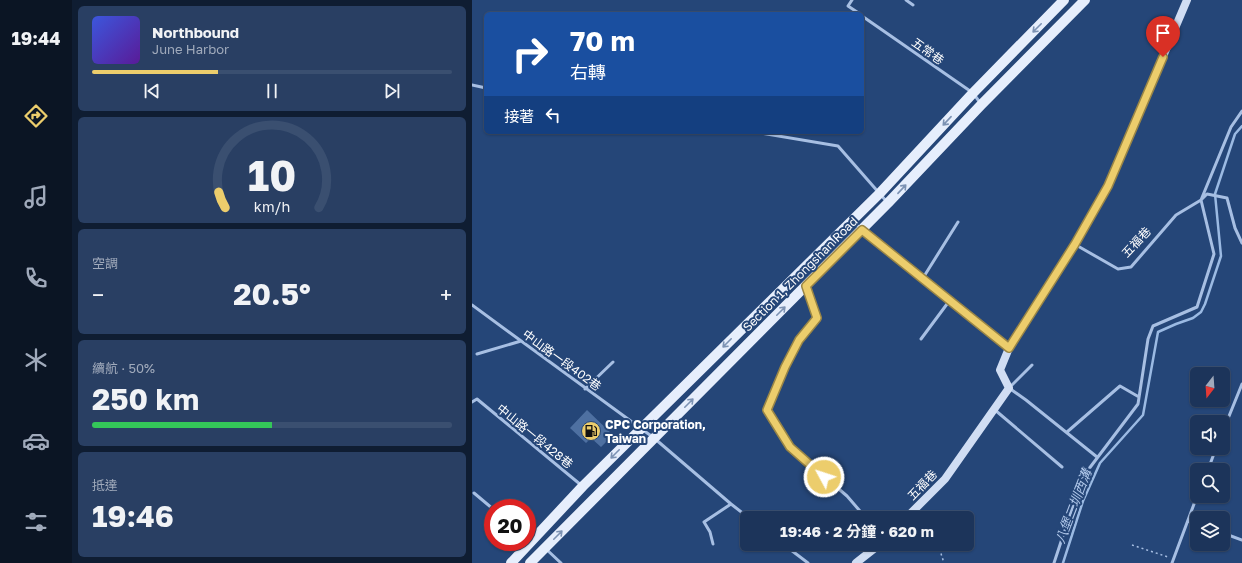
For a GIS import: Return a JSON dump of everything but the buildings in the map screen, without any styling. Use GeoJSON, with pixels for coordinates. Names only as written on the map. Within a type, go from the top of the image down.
{"type":"FeatureCollection","features":[{"type":"Feature","properties":{"kind":"main road","name":"Section 1, Zhongshan Road"},"geometry":{"type":"LineString","coordinates":[[536,531],[880,193],[973,93],[1064,0]]}},
{"type":"Feature","properties":{"kind":"main road","name":"Section 1, Zhongshan Road"},"geometry":{"type":"LineString","coordinates":[[530,563],[862,230],[981,105],[1085,0]]}},
{"type":"Feature","properties":{"kind":"main road","name":"Section 1, Zhongshan Road"},"geometry":{"type":"LineString","coordinates":[[511,563],[520,551]]}},
{"type":"Feature","properties":{"kind":"street"},"geometry":{"type":"LineString","coordinates":[[1009,388],[1000,370],[1009,348],[1075,244],[1108,186],[1187,0]]}},
{"type":"Feature","properties":{"kind":"street","name":"五福巷"},"geometry":{"type":"LineString","coordinates":[[913,511],[945,479],[1009,388]]}},
{"type":"Feature","properties":{"kind":"street"},"geometry":{"type":"LineString","coordinates":[[856,563],[871,551]]}},
{"type":"Feature","properties":{"kind":"lane","name":"五常巷"},"geometry":{"type":"LineString","coordinates":[[852,0],[848,6],[857,12]]}},
{"type":"Feature","properties":{"kind":"lane"},"geometry":{"type":"LineString","coordinates":[[906,0],[913,5]]}},
{"type":"Feature","properties":{"kind":"lane","name":"五常巷"},"geometry":{"type":"LineString","coordinates":[[864,17],[973,93],[981,105]]}},
{"type":"Feature","properties":{"kind":"lane"},"geometry":{"type":"LineString","coordinates":[[472,85],[484,88]]}},
{"type":"Feature","properties":{"kind":"lane"},"geometry":{"type":"LineString","coordinates":[[1054,563],[1082,478],[1138,404],[1148,339],[1153,326],[1197,307],[1214,254],[1201,200],[1231,127],[1242,111]]}},
{"type":"Feature","properties":{"kind":"lane"},"geometry":{"type":"LineString","coordinates":[[766,134],[838,146],[888,203]]}},
{"type":"Feature","properties":{"kind":"lane","name":"五福巷"},"geometry":{"type":"LineString","coordinates":[[1075,244],[1118,269],[1131,267],[1176,215],[1201,200],[1207,194],[1227,198],[1235,228],[1242,243]]}},
{"type":"Feature","properties":{"kind":"lane"},"geometry":{"type":"LineString","coordinates":[[851,221],[1009,348]]}},
{"type":"Feature","properties":{"kind":"lane"},"geometry":{"type":"LineString","coordinates":[[923,278],[958,222]]}},
{"type":"Feature","properties":{"kind":"lane"},"geometry":{"type":"LineString","coordinates":[[806,286],[817,318],[799,340],[785,367],[767,410],[790,447],[847,496],[860,511]]}},
{"type":"Feature","properties":{"kind":"lane"},"geometry":{"type":"LineString","coordinates":[[921,339],[950,300]]}},
{"type":"Feature","properties":{"kind":"lane","name":"中山路一段402巷"},"geometry":{"type":"LineString","coordinates":[[472,305],[641,428],[740,511]]}},
{"type":"Feature","properties":{"kind":"lane"},"geometry":{"type":"LineString","coordinates":[[477,354],[521,341]]}},
{"type":"Feature","properties":{"kind":"lane"},"geometry":{"type":"LineString","coordinates":[[586,388],[613,362]]}},
{"type":"Feature","properties":{"kind":"lane"},"geometry":{"type":"LineString","coordinates":[[1032,365],[1009,388],[1098,457]]}},
{"type":"Feature","properties":{"kind":"lane"},"geometry":{"type":"LineString","coordinates":[[1229,415],[1242,384]]}},
{"type":"Feature","properties":{"kind":"lane"},"geometry":{"type":"LineString","coordinates":[[1067,432],[1120,386],[1139,397]]}},
{"type":"Feature","properties":{"kind":"lane","name":"中山路一段428巷"},"geometry":{"type":"LineString","coordinates":[[472,402],[476,400],[583,486]]}},
{"type":"Feature","properties":{"kind":"lane"},"geometry":{"type":"LineString","coordinates":[[994,408],[1062,467]]}},
{"type":"Feature","properties":{"kind":"lane"},"geometry":{"type":"LineString","coordinates":[[474,493],[484,501]]}},
{"type":"Feature","properties":{"kind":"lane"},"geometry":{"type":"LineString","coordinates":[[1172,563],[1194,503]]}},
{"type":"Feature","properties":{"kind":"lane"},"geometry":{"type":"LineString","coordinates":[[713,544],[710,532],[704,522],[731,504]]}},
{"type":"Feature","properties":{"kind":"lane"},"geometry":{"type":"LineString","coordinates":[[1230,536],[1242,540]]}},
{"type":"Feature","properties":{"kind":"lane"},"geometry":{"type":"LineString","coordinates":[[545,548],[562,563]]}},
{"type":"Feature","properties":{"kind":"lane"},"geometry":{"type":"LineString","coordinates":[[792,551],[808,563]]}},
{"type":"Feature","properties":{"kind":"path"},"geometry":{"type":"LineString","coordinates":[[1132,545],[1173,559]]}},
{"type":"Feature","properties":{"kind":"path"},"geometry":{"type":"LineString","coordinates":[[940,551],[944,563]]}},
{"type":"Feature","properties":{"kind":"waterway","name":"八堡二圳西溝"},"geometry":{"type":"LineString","coordinates":[[1063,563],[1083,501],[1100,463],[1143,415],[1158,332],[1193,318],[1201,312],[1205,304],[1221,256],[1215,194],[1235,134],[1242,126]]}},
{"type":"Feature","properties":{"kind":"place","name":"CPC Corporation, Taiwan"},"geometry":{"type":"Point","coordinates":[591,431]}},
{"type":"Feature","properties":{"kind":"route"},"geometry":{"type":"LineString","coordinates":[[824,477],[790,447],[767,410],[785,367],[799,340],[817,318],[806,286],[862,230],[1009,348],[1075,244],[1108,186],[1163,57]]}}]}
